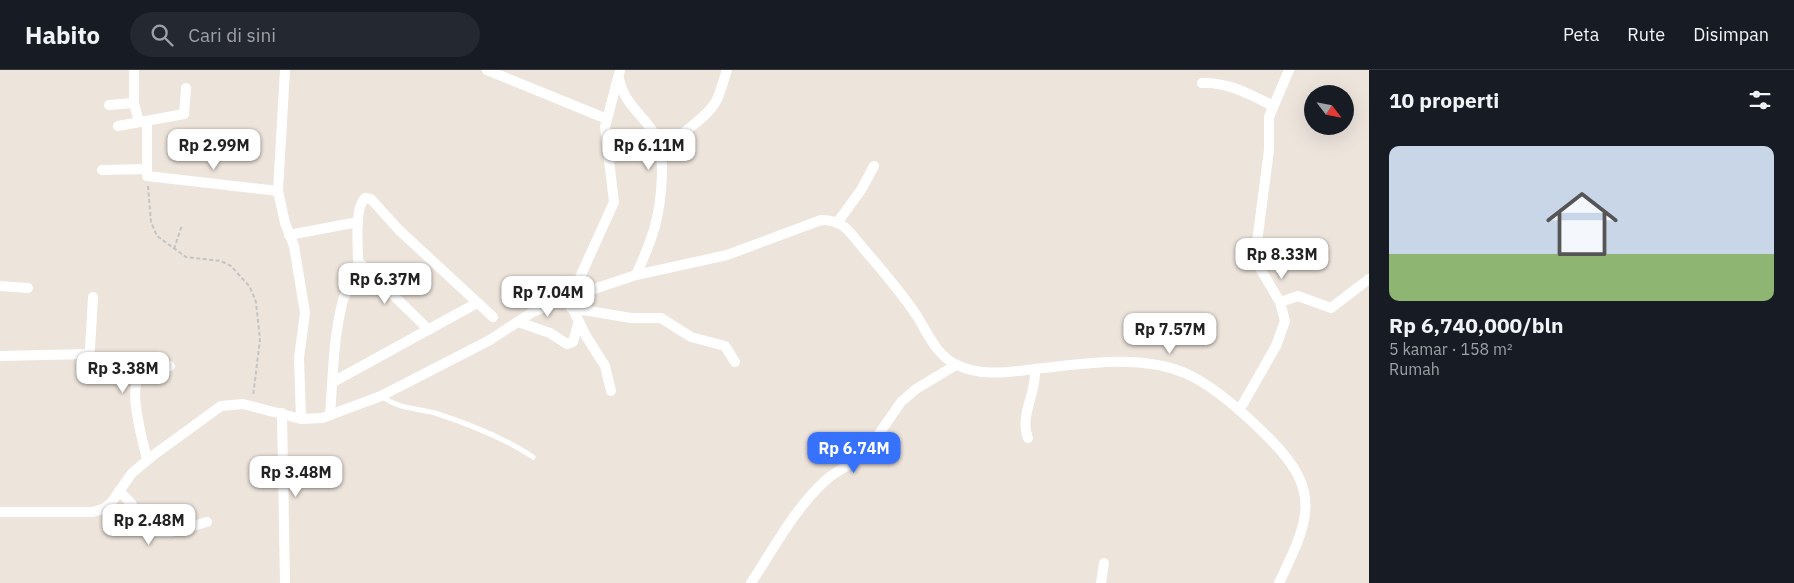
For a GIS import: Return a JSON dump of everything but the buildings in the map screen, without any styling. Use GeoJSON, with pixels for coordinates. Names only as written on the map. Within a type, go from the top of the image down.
{"type":"FeatureCollection","features":[{"type":"Feature","properties":{"kind":"street"},"geometry":{"type":"LineString","coordinates":[[134,70],[134,103],[143,122],[147,173]]}},
{"type":"Feature","properties":{"kind":"street"},"geometry":{"type":"LineString","coordinates":[[285,70],[278,190],[289,235],[294,246],[305,313],[299,358],[302,418]]}},
{"type":"Feature","properties":{"kind":"street"},"geometry":{"type":"LineString","coordinates":[[487,70],[607,120]]}},
{"type":"Feature","properties":{"kind":"street"},"geometry":{"type":"LineString","coordinates":[[661,153],[672,140],[710,110],[719,95],[726,70]]}},
{"type":"Feature","properties":{"kind":"street"},"geometry":{"type":"LineString","coordinates":[[1240,409],[1283,332],[1284,312],[1261,270],[1258,257],[1261,201],[1269,150],[1269,129],[1273,106],[1289,70]]}},
{"type":"Feature","properties":{"kind":"street"},"geometry":{"type":"LineString","coordinates":[[611,390],[606,366],[578,324],[570,301],[614,202],[605,127],[619,74]]}},
{"type":"Feature","properties":{"kind":"street"},"geometry":{"type":"LineString","coordinates":[[619,74],[622,91],[632,108],[657,139],[661,153],[661,196],[657,223],[636,275]]}},
{"type":"Feature","properties":{"kind":"street"},"geometry":{"type":"LineString","coordinates":[[1202,83],[1224,85],[1244,91],[1273,106]]}},
{"type":"Feature","properties":{"kind":"street"},"geometry":{"type":"LineString","coordinates":[[118,126],[184,114],[186,88]]}},
{"type":"Feature","properties":{"kind":"street"},"geometry":{"type":"LineString","coordinates":[[110,105],[134,103]]}},
{"type":"Feature","properties":{"kind":"street"},"geometry":{"type":"LineString","coordinates":[[837,223],[861,190],[874,166]]}},
{"type":"Feature","properties":{"kind":"street"},"geometry":{"type":"LineString","coordinates":[[102,170],[147,173],[278,190]]}},
{"type":"Feature","properties":{"kind":"street"},"geometry":{"type":"LineString","coordinates":[[330,415],[338,326],[346,291],[358,272],[358,222],[362,201],[365,198],[371,199],[400,230],[493,317]]}},
{"type":"Feature","properties":{"kind":"street"},"geometry":{"type":"LineString","coordinates":[[0,512],[92,512],[102,509],[111,502],[132,473],[216,409],[235,404],[252,406],[302,418],[322,418],[381,396],[490,340],[555,302],[570,301],[636,275],[727,255],[821,220],[837,223],[848,231],[892,282],[916,315],[935,346],[956,365],[987,373],[1092,363],[1134,362],[1164,367],[1187,374],[1240,409],[1287,459],[1298,474],[1307,502],[1306,515],[1279,583]]}},
{"type":"Feature","properties":{"kind":"street"},"geometry":{"type":"LineString","coordinates":[[289,235],[358,222]]}},
{"type":"Feature","properties":{"kind":"street"},"geometry":{"type":"LineString","coordinates":[[358,261],[429,330]]}},
{"type":"Feature","properties":{"kind":"street"},"geometry":{"type":"LineString","coordinates":[[1280,302],[1298,296],[1331,308],[1369,280]]}},
{"type":"Feature","properties":{"kind":"street"},"geometry":{"type":"LineString","coordinates":[[0,286],[28,288]]}},
{"type":"Feature","properties":{"kind":"street"},"geometry":{"type":"LineString","coordinates":[[0,356],[88,354],[90,349],[93,297]]}},
{"type":"Feature","properties":{"kind":"street"},"geometry":{"type":"LineString","coordinates":[[570,301],[631,318],[661,318],[691,337],[726,346],[735,362]]}},
{"type":"Feature","properties":{"kind":"street"},"geometry":{"type":"LineString","coordinates":[[333,382],[477,302]]}},
{"type":"Feature","properties":{"kind":"street"},"geometry":{"type":"LineString","coordinates":[[518,322],[550,333],[567,344],[573,342],[578,324]]}},
{"type":"Feature","properties":{"kind":"street"},"geometry":{"type":"LineString","coordinates":[[751,583],[795,516],[825,481],[846,464],[858,460],[865,454],[901,402],[916,389],[956,365]]}},
{"type":"Feature","properties":{"kind":"street"},"geometry":{"type":"LineString","coordinates":[[147,460],[142,434],[135,415],[134,401],[138,378],[145,370],[170,366]]}},
{"type":"Feature","properties":{"kind":"street"},"geometry":{"type":"LineString","coordinates":[[1028,438],[1024,421],[1034,392],[1035,369]]}},
{"type":"Feature","properties":{"kind":"street"},"geometry":{"type":"LineString","coordinates":[[282,413],[285,583]]}},
{"type":"Feature","properties":{"kind":"street"},"geometry":{"type":"LineString","coordinates":[[119,491],[131,503],[142,529],[148,532],[172,532],[207,522]]}},
{"type":"Feature","properties":{"kind":"street"},"geometry":{"type":"LineString","coordinates":[[1101,583],[1104,563]]}},
{"type":"Feature","properties":{"kind":"lane"},"geometry":{"type":"LineString","coordinates":[[381,396],[394,406],[436,414],[498,436],[533,457]]}},
{"type":"Feature","properties":{"kind":"path"},"geometry":{"type":"LineString","coordinates":[[147,173],[149,207],[154,231],[174,249],[190,258],[222,261],[231,266],[246,281],[253,294],[260,340],[252,406]]}},
{"type":"Feature","properties":{"kind":"path"},"geometry":{"type":"LineString","coordinates":[[174,249],[182,225]]}}]}
